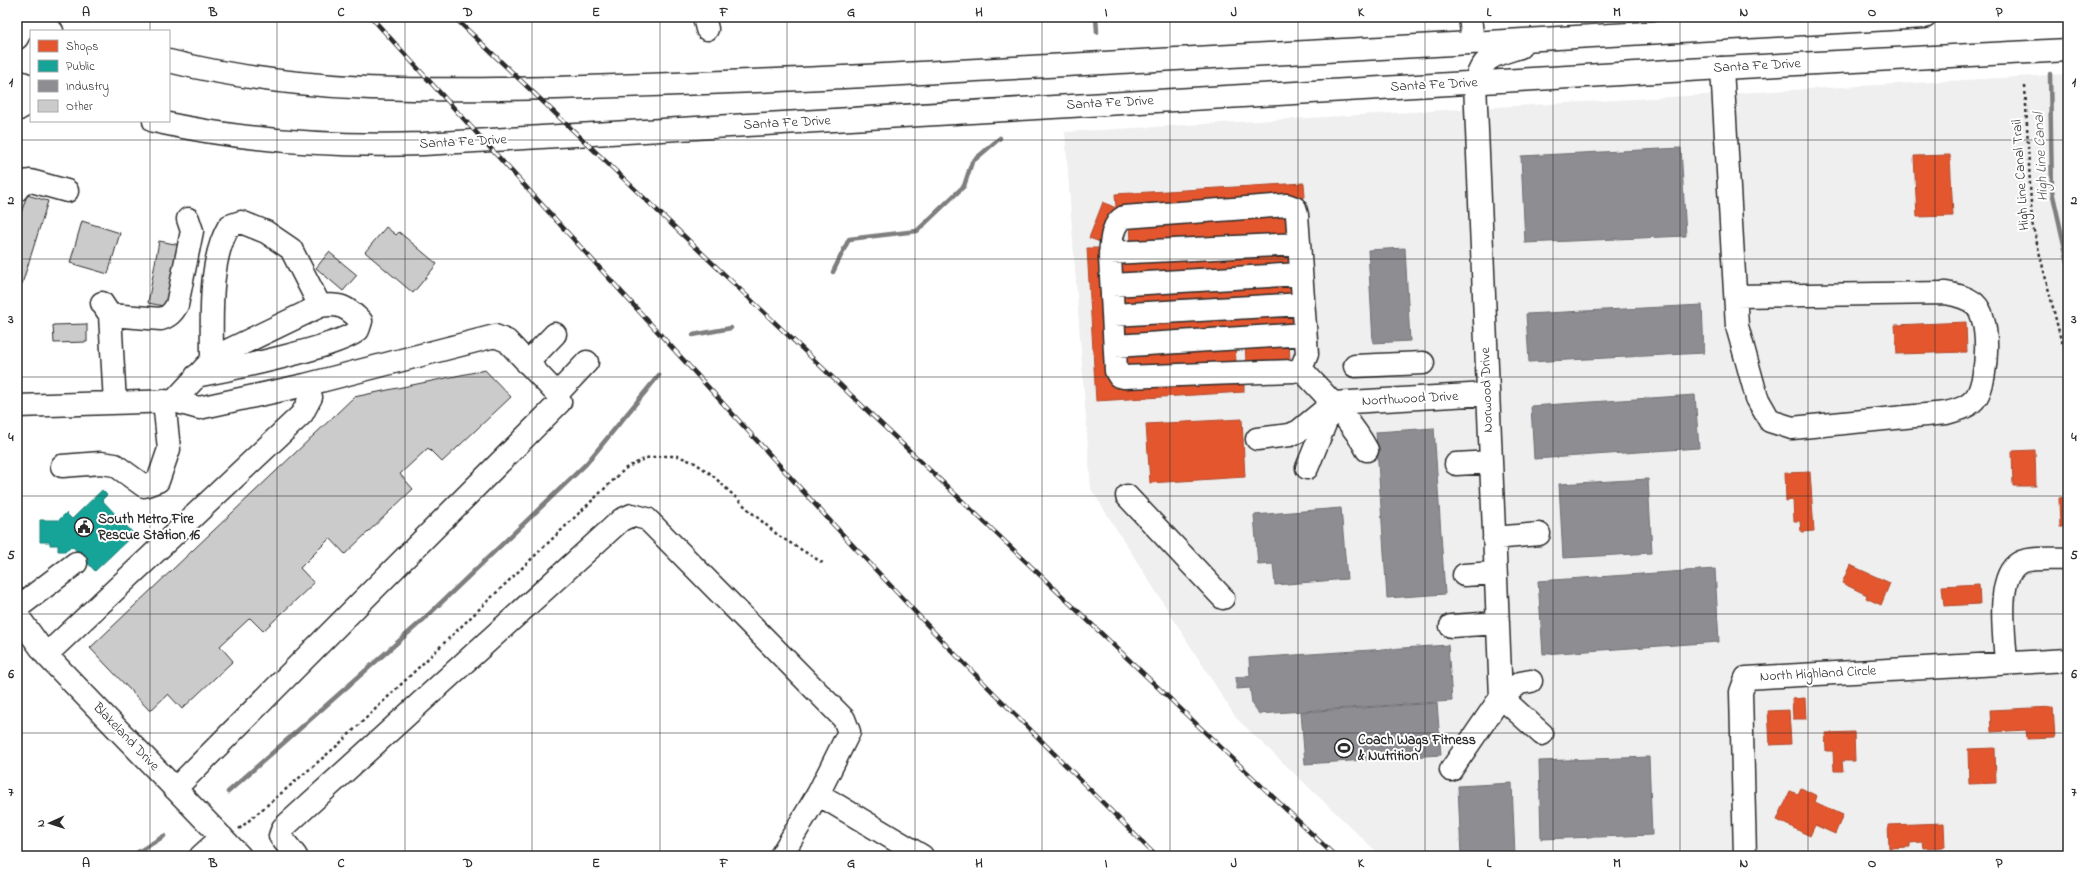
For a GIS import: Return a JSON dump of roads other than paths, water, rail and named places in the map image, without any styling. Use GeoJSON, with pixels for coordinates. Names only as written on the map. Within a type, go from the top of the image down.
{"type":"FeatureCollection","features":[{"type":"Feature","properties":{"kind":"main road"},"geometry":{"type":"LineString","coordinates":[[1470,17],[1473,42]]}},
{"type":"Feature","properties":{"kind":"main road"},"geometry":{"type":"LineString","coordinates":[[170,61],[223,74],[274,82],[432,91],[726,83],[1216,59],[1551,38],[1742,22],[1913,17]]}},
{"type":"Feature","properties":{"kind":"main road"},"geometry":{"type":"LineString","coordinates":[[23,23],[48,30]]}},
{"type":"Feature","properties":{"kind":"main road"},"geometry":{"type":"LineString","coordinates":[[1475,83],[1479,69],[1491,56],[1551,38]]}},
{"type":"Feature","properties":{"kind":"main road","name":"Santa Fe Drive"},"geometry":{"type":"LineString","coordinates":[[158,122],[199,131],[244,138],[294,142],[391,145],[466,142],[1722,68],[2068,50]]}},
{"type":"Feature","properties":{"kind":"main road"},"geometry":{"type":"LineString","coordinates":[[1722,68],[1737,326],[1757,398],[1770,421],[1792,428],[1946,413],[1964,408],[1977,396],[1987,362],[1983,316],[1975,305],[1964,297],[1946,293],[1736,296]]}},
{"type":"Feature","properties":{"kind":"main road"},"geometry":{"type":"LineString","coordinates":[[17,81],[30,86]]}},
{"type":"Feature","properties":{"kind":"main road","name":"Norwood Drive"},"geometry":{"type":"LineString","coordinates":[[1475,83],[1487,394],[1502,697]]}},
{"type":"Feature","properties":{"kind":"main road"},"geometry":{"type":"LineString","coordinates":[[17,110],[30,103]]}},
{"type":"Feature","properties":{"kind":"main road"},"geometry":{"type":"LineString","coordinates":[[17,190],[23,182],[31,181],[67,191]]}},
{"type":"Feature","properties":{"kind":"main road"},"geometry":{"type":"LineString","coordinates":[[1287,205],[1295,208],[1297,214],[1306,354],[1301,369],[1294,371],[1119,376],[1116,371],[1110,253],[1110,244],[1117,223],[1124,217],[1287,205]]}},
{"type":"Feature","properties":{"kind":"main road"},"geometry":{"type":"LineString","coordinates":[[115,402],[106,309],[161,318],[168,316],[172,312],[177,305],[192,231],[188,219]]}},
{"type":"Feature","properties":{"kind":"main road"},"geometry":{"type":"LineString","coordinates":[[212,360],[212,306],[218,254],[224,235],[229,226],[241,222],[266,232],[291,249],[320,306]]}},
{"type":"Feature","properties":{"kind":"main road"},"geometry":{"type":"LineString","coordinates":[[1110,253],[1299,244]]}},
{"type":"Feature","properties":{"kind":"main road"},"geometry":{"type":"LineString","coordinates":[[1112,285],[1301,274]]}},
{"type":"Feature","properties":{"kind":"main road"},"geometry":{"type":"LineString","coordinates":[[62,466],[101,463],[115,465],[144,486],[158,481],[169,449],[169,401],[212,360],[229,350],[320,306],[336,304],[351,311],[361,321],[358,330],[341,339],[257,364],[196,376]]}},
{"type":"Feature","properties":{"kind":"main road"},"geometry":{"type":"LineString","coordinates":[[1114,315],[1303,304]]}},
{"type":"Feature","properties":{"kind":"main road"},"geometry":{"type":"LineString","coordinates":[[528,363],[556,334]]}},
{"type":"Feature","properties":{"kind":"main road"},"geometry":{"type":"LineString","coordinates":[[1115,346],[1305,334]]}},
{"type":"Feature","properties":{"kind":"main road"},"geometry":{"type":"LineString","coordinates":[[17,406],[169,401],[199,408],[305,385],[495,336],[507,341],[557,394],[560,402],[175,789]]}},
{"type":"Feature","properties":{"kind":"main road"},"geometry":{"type":"LineString","coordinates":[[557,394],[587,362]]}},
{"type":"Feature","properties":{"kind":"main road"},"geometry":{"type":"LineString","coordinates":[[1355,366],[1424,363]]}},
{"type":"Feature","properties":{"kind":"main road"},"geometry":{"type":"LineString","coordinates":[[1301,369],[1333,403],[1367,450]]}},
{"type":"Feature","properties":{"kind":"main road"},"geometry":{"type":"LineString","coordinates":[[46,655],[302,414],[311,397],[305,385]]}},
{"type":"Feature","properties":{"kind":"main road","name":"Northwood Drive"},"geometry":{"type":"LineString","coordinates":[[1333,403],[1487,394]]}},
{"type":"Feature","properties":{"kind":"main road"},"geometry":{"type":"LineString","coordinates":[[1257,439],[1290,435],[1299,431],[1333,403]]}},
{"type":"Feature","properties":{"kind":"main road"},"geometry":{"type":"LineString","coordinates":[[1307,468],[1333,403]]}},
{"type":"Feature","properties":{"kind":"main road"},"geometry":{"type":"LineString","coordinates":[[1456,464],[1491,462]]}},
{"type":"Feature","properties":{"kind":"main road"},"geometry":{"type":"LineString","coordinates":[[1127,496],[1223,598]]}},
{"type":"Feature","properties":{"kind":"main road"},"geometry":{"type":"LineString","coordinates":[[296,856],[280,836],[283,828],[621,520],[632,515],[647,519],[844,719],[849,732],[818,794],[781,856]]}},
{"type":"Feature","properties":{"kind":"main road"},"geometry":{"type":"LineString","coordinates":[[1494,538],[1539,534]]}},
{"type":"Feature","properties":{"kind":"main road"},"geometry":{"type":"LineString","coordinates":[[2006,663],[2003,601],[2010,572],[2020,562],[2068,559]]}},
{"type":"Feature","properties":{"kind":"main road"},"geometry":{"type":"LineString","coordinates":[[17,608],[76,563]]}},
{"type":"Feature","properties":{"kind":"main road"},"geometry":{"type":"LineString","coordinates":[[1464,575],[1495,573]]}},
{"type":"Feature","properties":{"kind":"main road","name":"Blakeland Drive"},"geometry":{"type":"LineString","coordinates":[[17,615],[46,655],[240,856]]}},
{"type":"Feature","properties":{"kind":"main road"},"geometry":{"type":"LineString","coordinates":[[1451,626],[1498,623]]}},
{"type":"Feature","properties":{"kind":"main road","name":"North Highland Circle"},"geometry":{"type":"LineString","coordinates":[[1745,856],[1741,692],[1746,678],[2068,660]]}},
{"type":"Feature","properties":{"kind":"main road"},"geometry":{"type":"LineString","coordinates":[[1451,770],[1502,697],[1520,683],[1531,681]]}},
{"type":"Feature","properties":{"kind":"main road"},"geometry":{"type":"LineString","coordinates":[[1502,697],[1542,734]]}},
{"type":"Feature","properties":{"kind":"main road"},"geometry":{"type":"LineString","coordinates":[[818,794],[922,856]]}},
{"type":"Feature","properties":{"kind":"main road"},"geometry":{"type":"LineString","coordinates":[[201,856],[222,837]]}},
{"type":"Feature","properties":{"kind":"waterway"},"geometry":{"type":"LineString","coordinates":[[1096,17],[1097,32]]}},
{"type":"Feature","properties":{"kind":"waterway","name":"High Line Canal"},"geometry":{"type":"LineString","coordinates":[[2050,74],[2052,191],[2068,262]]}},
{"type":"Feature","properties":{"kind":"waterway"},"geometry":{"type":"LineString","coordinates":[[833,272],[849,239],[917,231],[964,186],[972,162],[1000,138]]}},
{"type":"Feature","properties":{"kind":"waterway"},"geometry":{"type":"LineString","coordinates":[[693,335],[731,328]]}},
{"type":"Feature","properties":{"kind":"waterway"},"geometry":{"type":"LineString","coordinates":[[228,792],[424,619],[586,464],[659,375]]}},
{"type":"Feature","properties":{"kind":"waterway"},"geometry":{"type":"LineString","coordinates":[[132,856],[164,836]]}},
{"type":"Feature","properties":{"kind":"railway"},"geometry":{"type":"LineString","coordinates":[[371,17],[832,523],[946,645],[1156,856]]}},
{"type":"Feature","properties":{"kind":"railway"},"geometry":{"type":"LineString","coordinates":[[454,17],[1335,856]]}},
{"type":"Feature","properties":{"kind":"place","name":"South Metro Fire Rescue Station 16"},"geometry":{"type":"Point","coordinates":[84,527]}},
{"type":"Feature","properties":{"kind":"place","name":"Coach Wags Fitness & Nutrition"},"geometry":{"type":"Point","coordinates":[1344,748]}}]}
